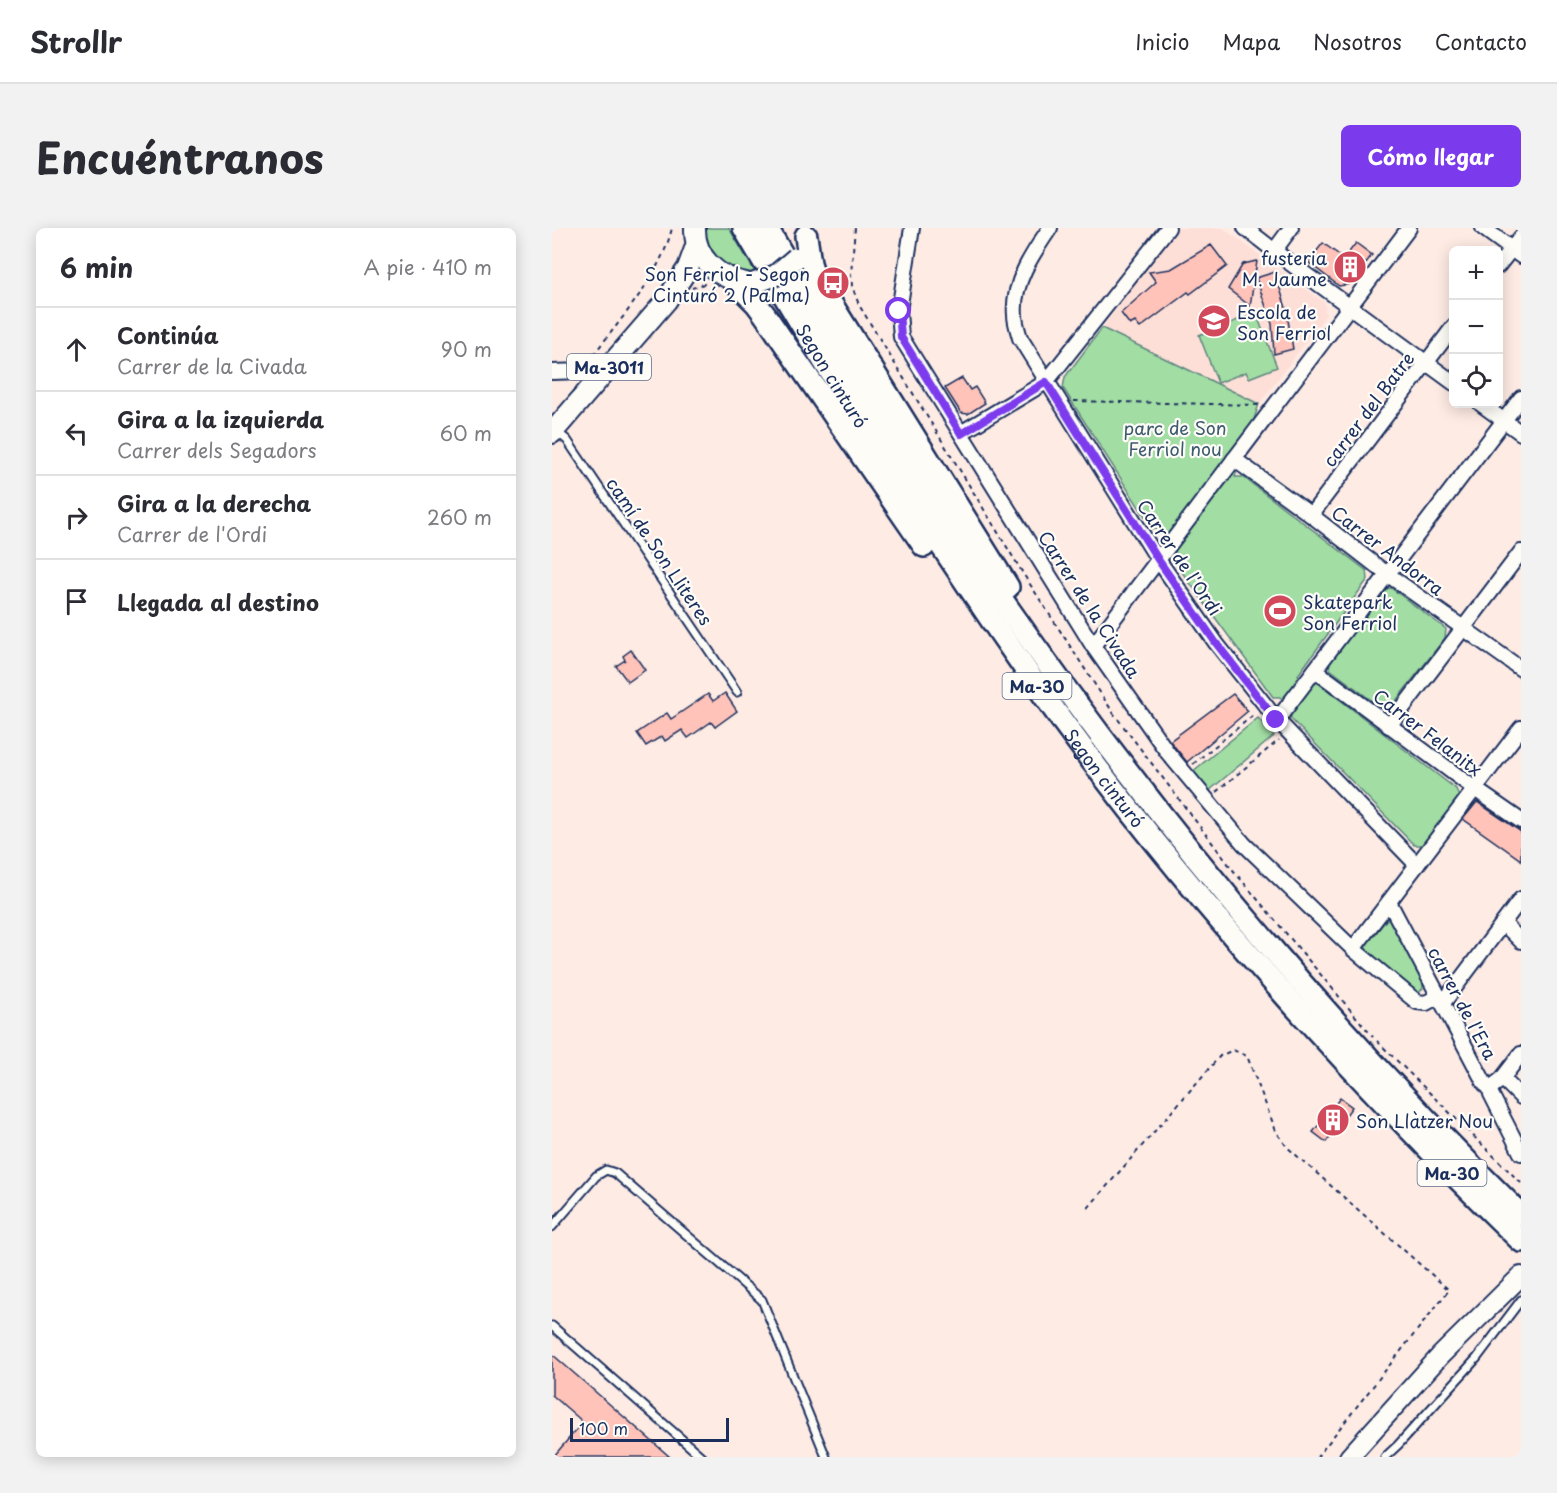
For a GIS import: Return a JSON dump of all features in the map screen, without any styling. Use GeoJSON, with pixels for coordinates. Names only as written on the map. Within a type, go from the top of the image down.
{"type":"FeatureCollection","features":[{"type":"Feature","properties":{"kind":"highway","name":"Segon cinturó"},"geometry":{"type":"LineString","coordinates":[[744,228],[872,440],[931,532],[1029,674],[1098,767],[1169,857],[1319,1033],[1385,1104],[1521,1241]]}},
{"type":"Feature","properties":{"kind":"highway","name":"Ma-30"},"geometry":{"type":"LineString","coordinates":[[767,228],[870,400],[936,504],[1000,600],[1091,726],[1197,861],[1350,1038],[1521,1215]]}},
{"type":"Feature","properties":{"kind":"highway"},"geometry":{"type":"LineString","coordinates":[[806,232],[814,276],[1040,639],[1074,685],[1091,726]]}},
{"type":"Feature","properties":{"kind":"highway"},"geometry":{"type":"LineString","coordinates":[[723,279],[756,303],[929,554],[1070,744],[1098,767]]}},
{"type":"Feature","properties":{"kind":"highway"},"geometry":{"type":"LineString","coordinates":[[1385,1104],[1411,1142],[1521,1255]]}},
{"type":"Feature","properties":{"kind":"main road","name":"Ma-3011"},"geometry":{"type":"LineString","coordinates":[[554,431],[589,377],[666,301],[698,276],[705,274],[744,283],[755,283],[776,275],[802,250],[806,232]]}},
{"type":"Feature","properties":{"kind":"main road","name":"Ma-3011"},"geometry":{"type":"LineString","coordinates":[[666,301],[688,268],[695,237]]}},
{"type":"Feature","properties":{"kind":"main road"},"geometry":{"type":"LineString","coordinates":[[695,237],[703,257],[723,279]]}},
{"type":"Feature","properties":{"kind":"main road"},"geometry":{"type":"LineString","coordinates":[[1349,1457],[1440,1356],[1521,1276]]}},
{"type":"Feature","properties":{"kind":"street","name":"Carrer de la Civada"},"geometry":{"type":"LineString","coordinates":[[912,228],[899,311],[901,337],[1093,646],[1168,753],[1244,844],[1353,949],[1417,1002],[1441,1000]]}},
{"type":"Feature","properties":{"kind":"street","name":"Carrer de l'Ordi"},"geometry":{"type":"LineString","coordinates":[[1050,228],[1030,259],[1019,283],[1014,314],[1020,338],[1159,561],[1216,643],[1276,720],[1417,865]]}},
{"type":"Feature","properties":{"kind":"street"},"geometry":{"type":"LineString","coordinates":[[961,434],[1046,382],[1168,228]]}},
{"type":"Feature","properties":{"kind":"street"},"geometry":{"type":"LineString","coordinates":[[1245,228],[1449,379]]}},
{"type":"Feature","properties":{"kind":"street"},"geometry":{"type":"LineString","coordinates":[[1274,251],[1291,228]]}},
{"type":"Feature","properties":{"kind":"street"},"geometry":{"type":"LineString","coordinates":[[1093,646],[1409,228]]}},
{"type":"Feature","properties":{"kind":"street"},"geometry":{"type":"LineString","coordinates":[[1483,228],[1516,252]]}},
{"type":"Feature","properties":{"kind":"street"},"geometry":{"type":"LineString","coordinates":[[1503,262],[1516,252],[1521,237]]}},
{"type":"Feature","properties":{"kind":"street","name":"carrer del Batre"},"geometry":{"type":"LineString","coordinates":[[1311,515],[1449,333]]}},
{"type":"Feature","properties":{"kind":"street"},"geometry":{"type":"LineString","coordinates":[[552,372],[589,377]]}},
{"type":"Feature","properties":{"kind":"street"},"geometry":{"type":"LineString","coordinates":[[1276,720],[1521,398]]}},
{"type":"Feature","properties":{"kind":"street"},"geometry":{"type":"LineString","coordinates":[[1487,408],[1521,433]]}},
{"type":"Feature","properties":{"kind":"street","name":"Carrer Andorra"},"geometry":{"type":"LineString","coordinates":[[1234,459],[1387,574],[1521,669]]}},
{"type":"Feature","properties":{"kind":"street"},"geometry":{"type":"LineString","coordinates":[[1389,726],[1521,552]]}},
{"type":"Feature","properties":{"kind":"street","name":"Carrer Felanitx"},"geometry":{"type":"LineString","coordinates":[[1314,670],[1521,821]]}},
{"type":"Feature","properties":{"kind":"street"},"geometry":{"type":"LineString","coordinates":[[1353,949],[1521,728]]}},
{"type":"Feature","properties":{"kind":"street"},"geometry":{"type":"LineString","coordinates":[[1441,1000],[1521,899]]}},
{"type":"Feature","properties":{"kind":"street","name":"carrer de l'Era"},"geometry":{"type":"LineString","coordinates":[[1389,902],[1485,1084],[1496,1084],[1491,1094],[1521,1153]]}},
{"type":"Feature","properties":{"kind":"street"},"geometry":{"type":"LineString","coordinates":[[1503,923],[1521,941]]}},
{"type":"Feature","properties":{"kind":"street"},"geometry":{"type":"LineString","coordinates":[[1496,1084],[1521,1054]]}},
{"type":"Feature","properties":{"kind":"street"},"geometry":{"type":"LineString","coordinates":[[1496,1084],[1506,1082],[1521,1097]]}},
{"type":"Feature","properties":{"kind":"lane","name":"camí de Son Lliteres"},"geometry":{"type":"LineString","coordinates":[[554,431],[567,440],[737,692]]}},
{"type":"Feature","properties":{"kind":"lane"},"geometry":{"type":"LineString","coordinates":[[552,1227],[596,1176],[606,1170],[615,1173],[762,1300],[826,1457]]}},
{"type":"Feature","properties":{"kind":"lane"},"geometry":{"type":"LineString","coordinates":[[1385,1457],[1477,1358],[1521,1300]]}},
{"type":"Feature","properties":{"kind":"lane"},"geometry":{"type":"LineString","coordinates":[[552,1326],[702,1457]]}},
{"type":"Feature","properties":{"kind":"path"},"geometry":{"type":"LineString","coordinates":[[589,377],[660,260],[669,243],[672,228]]}},
{"type":"Feature","properties":{"kind":"path"},"geometry":{"type":"LineString","coordinates":[[856,233],[858,228]]}},
{"type":"Feature","properties":{"kind":"path"},"geometry":{"type":"LineString","coordinates":[[687,292],[699,285],[723,279]]}},
{"type":"Feature","properties":{"kind":"path"},"geometry":{"type":"LineString","coordinates":[[1058,400],[1275,406]]}},
{"type":"Feature","properties":{"kind":"path"},"geometry":{"type":"LineString","coordinates":[[1183,771],[1265,705]]}},
{"type":"Feature","properties":{"kind":"path"},"geometry":{"type":"LineString","coordinates":[[1207,800],[1288,732]]}},
{"type":"Feature","properties":{"kind":"path"},"geometry":{"type":"LineString","coordinates":[[1088,1208],[1220,1056],[1233,1050],[1247,1056],[1276,1131],[1287,1147],[1449,1290],[1317,1457]]}},
{"type":"Feature","properties":{"kind":"shaded area","name":"Escola de Son Ferriol"},"geometry":{"type":"Polygon","coordinates":[[[1176,228],[1223,228],[1325,303],[1326,315],[1259,404],[1102,328],[1176,228]]]}},
{"type":"Feature","properties":{"kind":"green space"},"geometry":{"type":"Polygon","coordinates":[[[704,228],[729,228],[755,272],[736,270],[719,262],[708,247],[704,228]]]}},
{"type":"Feature","properties":{"kind":"green space"},"geometry":{"type":"Polygon","coordinates":[[[1256,313],[1277,367],[1249,378],[1246,372],[1218,383],[1199,335],[1256,313]]]}},
{"type":"Feature","properties":{"kind":"green space","name":"parc de Son Ferriol nou"},"geometry":{"type":"Polygon","coordinates":[[[1102,328],[1259,404],[1235,477],[1243,477],[1367,571],[1368,579],[1298,675],[1309,685],[1318,683],[1456,789],[1459,797],[1423,845],[1414,845],[1291,719],[1290,708],[1280,697],[1273,697],[1176,564],[1176,553],[1163,530],[1153,529],[1063,388],[1065,377],[1102,328]]]}},
{"type":"Feature","properties":{"kind":"green space"},"geometry":{"type":"Polygon","coordinates":[[[1391,588],[1446,629],[1445,638],[1391,707],[1383,709],[1330,669],[1328,662],[1384,589],[1391,588]]]}},
{"type":"Feature","properties":{"kind":"green space"},"geometry":{"type":"Polygon","coordinates":[[[1258,718],[1274,736],[1209,791],[1192,772],[1258,718]]]}},
{"type":"Feature","properties":{"kind":"green space"},"geometry":{"type":"Polygon","coordinates":[[[1387,919],[1391,919],[1423,982],[1423,988],[1419,993],[1412,992],[1366,954],[1364,948],[1387,919]]]}},
{"type":"Feature","properties":{"kind":"building"},"geometry":{"type":"Polygon","coordinates":[[[1323,243],[1342,257],[1346,256],[1356,243],[1372,255],[1350,284],[1339,286],[1308,262],[1323,243]]]}},
{"type":"Feature","properties":{"kind":"building"},"geometry":{"type":"Polygon","coordinates":[[[1211,245],[1227,266],[1140,328],[1135,322],[1130,325],[1121,313],[1156,282],[1149,272],[1171,269],[1211,245]]]}},
{"type":"Feature","properties":{"kind":"building"},"geometry":{"type":"Polygon","coordinates":[[[1257,261],[1250,306],[1228,289],[1243,264],[1257,261]]]}},
{"type":"Feature","properties":{"kind":"building"},"geometry":{"type":"Polygon","coordinates":[[[1275,272],[1286,308],[1293,349],[1274,354],[1272,324],[1256,278],[1275,272]]]}},
{"type":"Feature","properties":{"kind":"building"},"geometry":{"type":"Polygon","coordinates":[[[962,378],[970,390],[975,387],[985,403],[968,414],[961,413],[945,388],[962,378]]]}},
{"type":"Feature","properties":{"kind":"building"},"geometry":{"type":"Polygon","coordinates":[[[631,650],[645,670],[628,682],[616,666],[625,660],[623,656],[631,650]]]}},
{"type":"Feature","properties":{"kind":"building"},"geometry":{"type":"Polygon","coordinates":[[[725,693],[737,711],[715,727],[711,722],[688,738],[682,730],[665,741],[662,736],[646,746],[637,733],[667,713],[671,719],[708,694],[713,701],[725,693]]]}},
{"type":"Feature","properties":{"kind":"building"},"geometry":{"type":"Polygon","coordinates":[[[1233,694],[1248,711],[1187,762],[1170,741],[1233,694]]]}},
{"type":"Feature","properties":{"kind":"building"},"geometry":{"type":"Polygon","coordinates":[[[1477,802],[1521,832],[1521,860],[1463,819],[1477,802]]]}},
{"type":"Feature","properties":{"kind":"building","name":"Son Llàtzer Nou"},"geometry":{"type":"Polygon","coordinates":[[[1340,1098],[1352,1107],[1326,1142],[1313,1132],[1340,1098]]]}},
{"type":"Feature","properties":{"kind":"building"},"geometry":{"type":"Polygon","coordinates":[[[552,1354],[670,1457],[553,1457],[583,1422],[552,1395],[552,1354]]]}},
{"type":"Feature","properties":{"kind":"place","name":"fusteria M. Jaume"},"geometry":{"type":"Point","coordinates":[1350,267]}},
{"type":"Feature","properties":{"kind":"place","name":"Son Ferriol - Segon Cinturó 2 (Palma)"},"geometry":{"type":"Point","coordinates":[833,283]}},
{"type":"Feature","properties":{"kind":"place","name":"Escola de Son Ferriol"},"geometry":{"type":"Point","coordinates":[1214,321]}},
{"type":"Feature","properties":{"kind":"place","name":"Skatepark Son Ferriol"},"geometry":{"type":"Point","coordinates":[1280,611]}},
{"type":"Feature","properties":{"kind":"place","name":"Son Llàtzer Nou"},"geometry":{"type":"Point","coordinates":[1333,1120]}},
{"type":"Feature","properties":{"kind":"route"},"geometry":{"type":"LineString","coordinates":[[899,311],[901,337],[961,434],[1046,382],[1159,561],[1216,643],[1276,720]]}}]}
